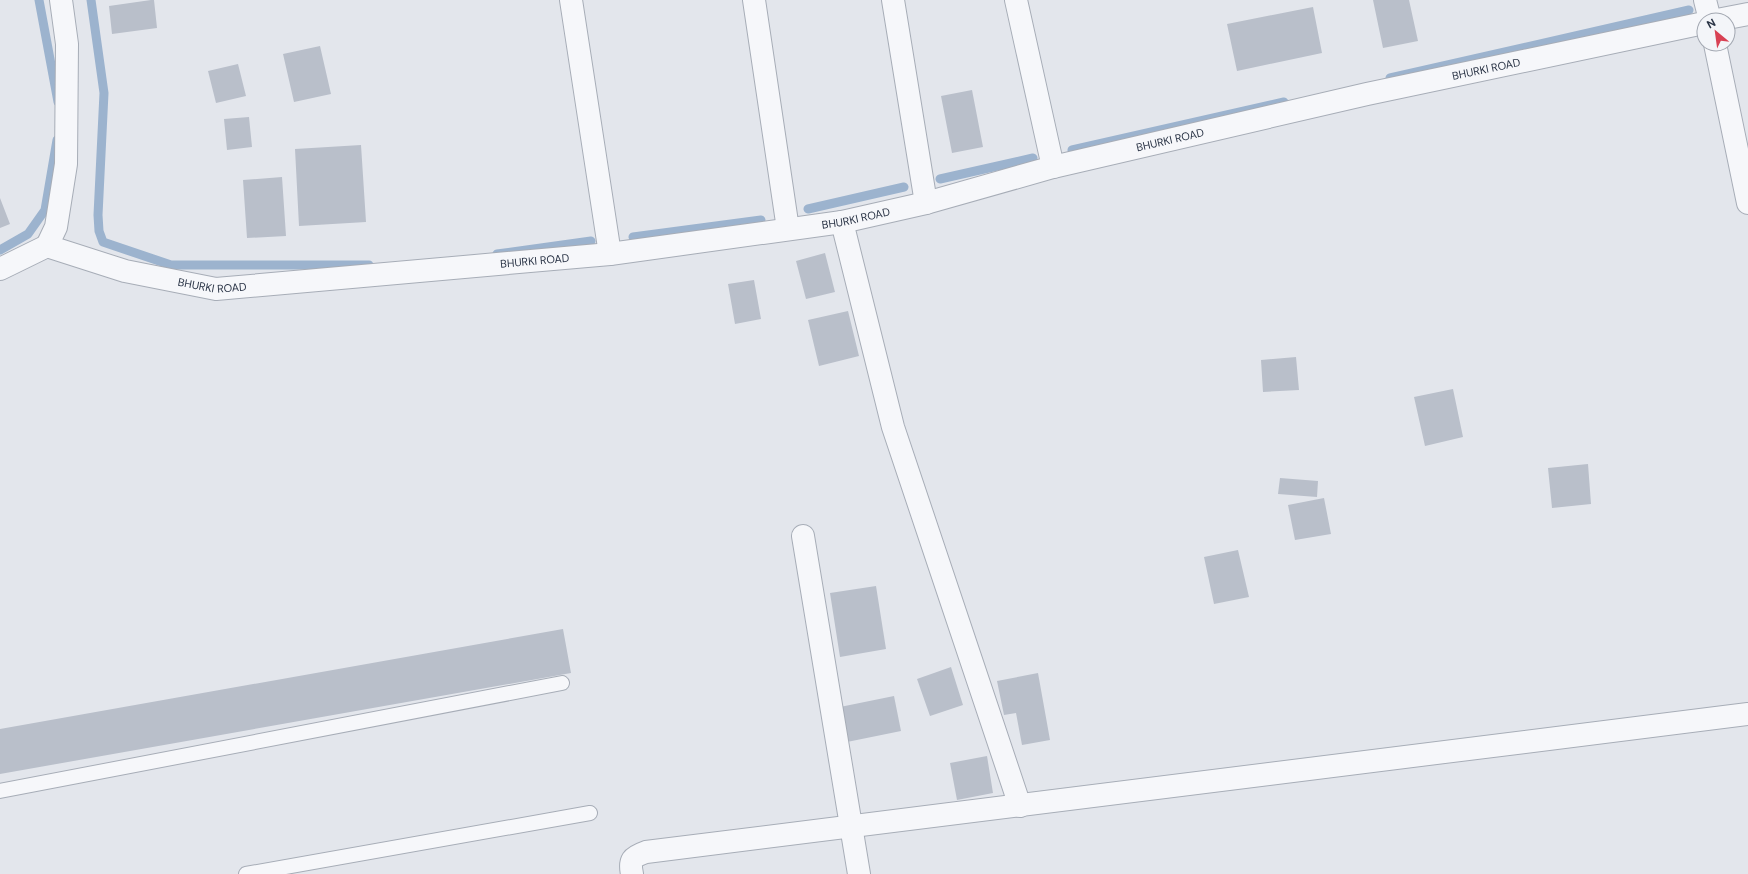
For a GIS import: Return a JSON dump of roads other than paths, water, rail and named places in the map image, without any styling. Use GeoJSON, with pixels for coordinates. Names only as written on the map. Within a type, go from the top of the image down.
{"type":"FeatureCollection","features":[{"type":"Feature","properties":{"kind":"street"},"geometry":{"type":"LineString","coordinates":[[0,269],[47,246],[56,227],[66,164],[67,44],[62,0]]}},
{"type":"Feature","properties":{"kind":"street"},"geometry":{"type":"LineString","coordinates":[[571,0],[610,254]]}},
{"type":"Feature","properties":{"kind":"street"},"geometry":{"type":"LineString","coordinates":[[754,0],[788,229]]}},
{"type":"Feature","properties":{"kind":"street"},"geometry":{"type":"LineString","coordinates":[[893,0],[926,203]]}},
{"type":"Feature","properties":{"kind":"street"},"geometry":{"type":"LineString","coordinates":[[1016,0],[1053,167]]}},
{"type":"Feature","properties":{"kind":"street"},"geometry":{"type":"LineString","coordinates":[[1705,0],[1708,12]]}},
{"type":"Feature","properties":{"kind":"street"},"geometry":{"type":"LineString","coordinates":[[1736,16],[1748,14]]}},
{"type":"Feature","properties":{"kind":"street","name":"BHURKI ROAD"},"geometry":{"type":"LineString","coordinates":[[47,246],[126,271],[216,289],[610,254],[842,222],[926,203],[1053,167],[1367,94],[1696,25]]}},
{"type":"Feature","properties":{"kind":"street"},"geometry":{"type":"LineString","coordinates":[[1717,52],[1748,203]]}},
{"type":"Feature","properties":{"kind":"street"},"geometry":{"type":"LineString","coordinates":[[842,222],[893,427],[1020,806]]}},
{"type":"Feature","properties":{"kind":"street"},"geometry":{"type":"LineString","coordinates":[[804,536],[859,874]]}},
{"type":"Feature","properties":{"kind":"street"},"geometry":{"type":"LineString","coordinates":[[632,874],[630,864],[633,858],[646,852],[1748,714]]}},
{"type":"Feature","properties":{"kind":"lane"},"geometry":{"type":"LineString","coordinates":[[0,791],[562,683]]}},
{"type":"Feature","properties":{"kind":"lane"},"geometry":{"type":"LineString","coordinates":[[246,874],[590,812]]}},
{"type":"Feature","properties":{"kind":"waterway"},"geometry":{"type":"LineString","coordinates":[[39,0],[58,102]]}},
{"type":"Feature","properties":{"kind":"waterway"},"geometry":{"type":"LineString","coordinates":[[91,0],[104,93],[98,215],[99,231],[103,242],[171,265],[369,265]]}},
{"type":"Feature","properties":{"kind":"waterway"},"geometry":{"type":"LineString","coordinates":[[1390,78],[1689,10]]}},
{"type":"Feature","properties":{"kind":"waterway"},"geometry":{"type":"LineString","coordinates":[[1072,150],[1284,102]]}},
{"type":"Feature","properties":{"kind":"waterway"},"geometry":{"type":"LineString","coordinates":[[0,250],[28,234],[45,210],[57,140]]}},
{"type":"Feature","properties":{"kind":"waterway"},"geometry":{"type":"LineString","coordinates":[[940,179],[1033,158]]}},
{"type":"Feature","properties":{"kind":"waterway"},"geometry":{"type":"LineString","coordinates":[[808,209],[904,187]]}},
{"type":"Feature","properties":{"kind":"waterway"},"geometry":{"type":"LineString","coordinates":[[633,237],[761,220]]}},
{"type":"Feature","properties":{"kind":"waterway"},"geometry":{"type":"LineString","coordinates":[[497,254],[591,241]]}}]}
